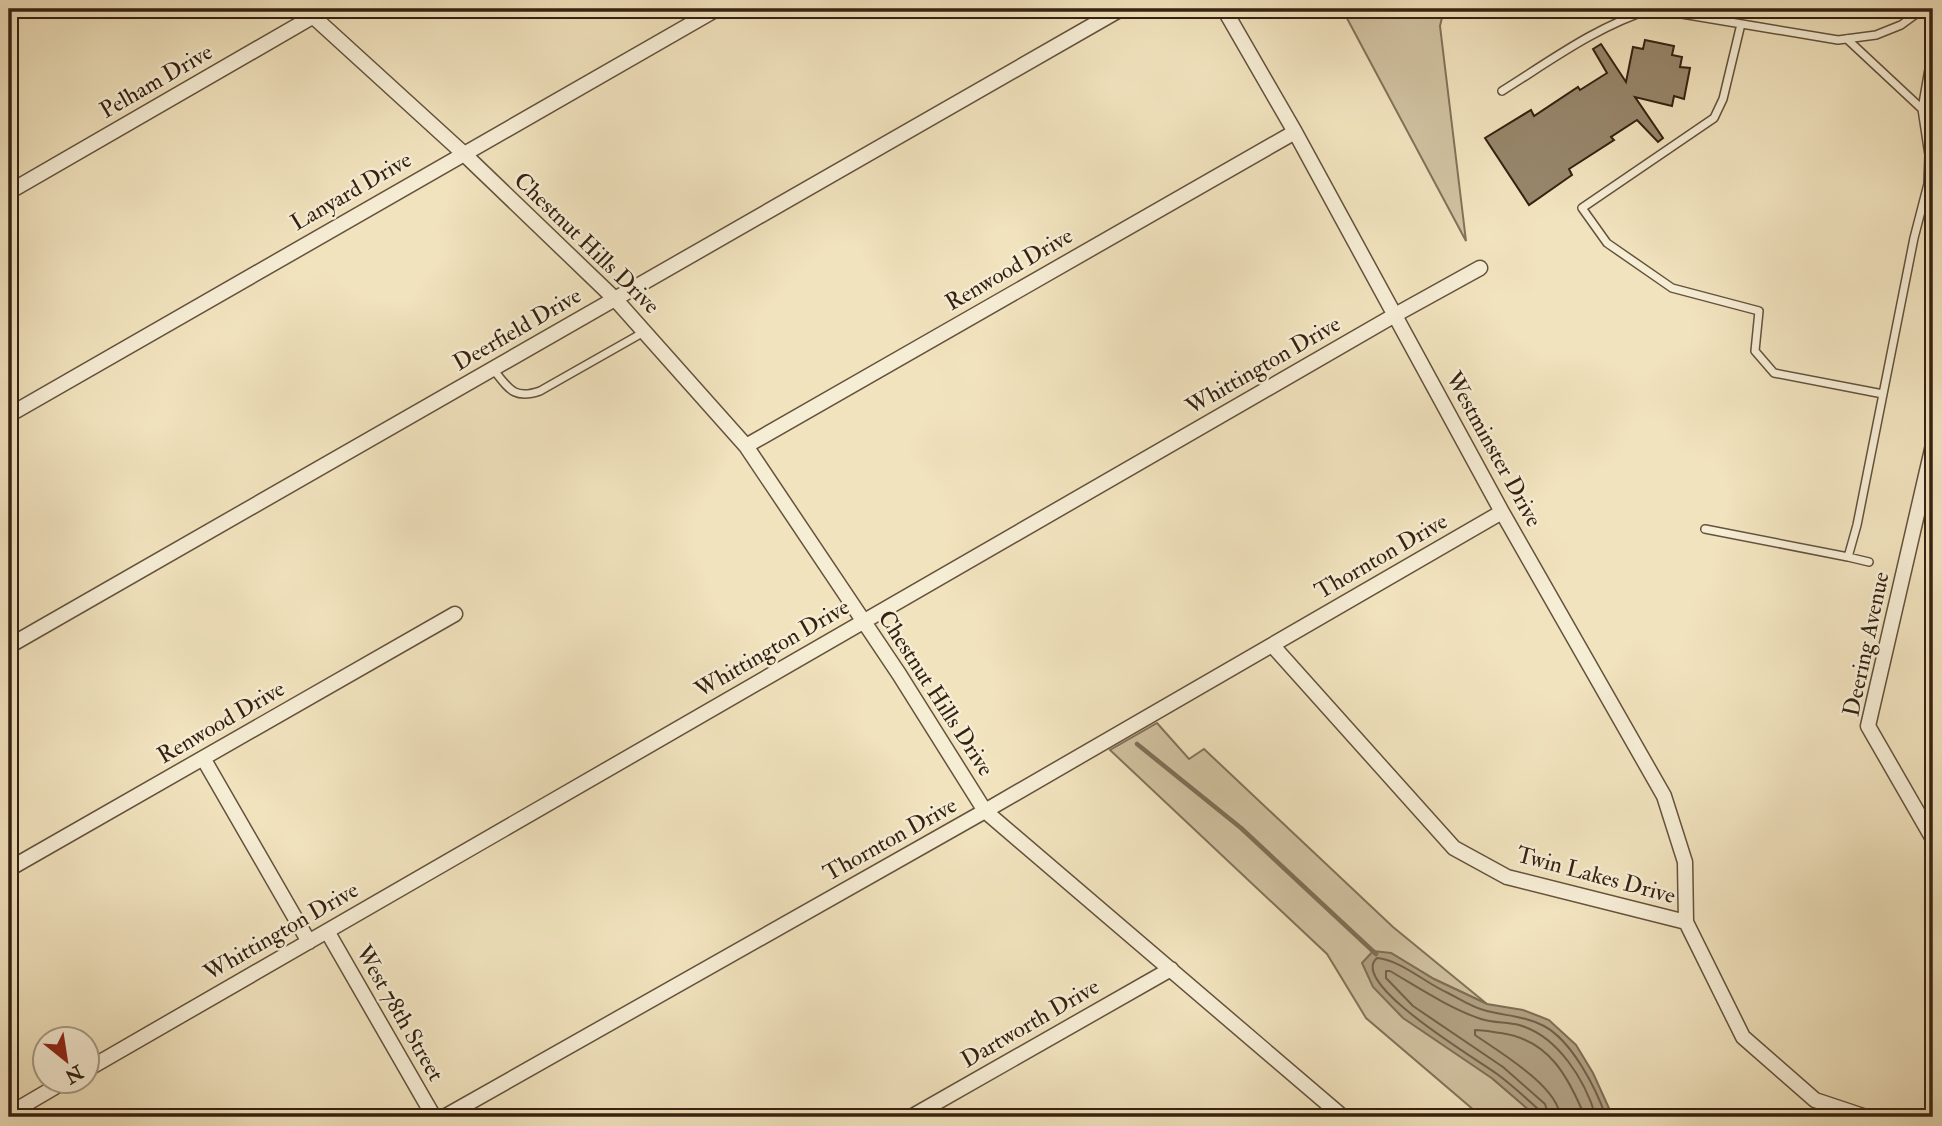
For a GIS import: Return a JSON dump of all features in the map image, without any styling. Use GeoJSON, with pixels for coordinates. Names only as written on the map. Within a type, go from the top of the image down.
{"type":"FeatureCollection","features":[{"type":"Feature","properties":{"kind":"street","name":"Lanyard Drive"},"geometry":{"type":"LineString","coordinates":[[9,415],[717,9]]}},
{"type":"Feature","properties":{"kind":"street","name":"Deerfield Drive"},"geometry":{"type":"LineString","coordinates":[[9,646],[1121,9]]}},
{"type":"Feature","properties":{"kind":"street","name":"Westminster Drive"},"geometry":{"type":"LineString","coordinates":[[1224,9],[1295,132],[1502,512],[1664,796],[1685,862],[1686,922]]}},
{"type":"Feature","properties":{"kind":"street","name":"Chestnut Hills Drive"},"geometry":{"type":"LineString","coordinates":[[315,11],[616,300],[746,446],[899,674],[985,811],[1343,1117]]}},
{"type":"Feature","properties":{"kind":"street","name":"Pelham Drive"},"geometry":{"type":"LineString","coordinates":[[9,192],[315,11]]}},
{"type":"Feature","properties":{"kind":"street","name":"Renwood Drive"},"geometry":{"type":"LineString","coordinates":[[746,446],[1295,132]]}},
{"type":"Feature","properties":{"kind":"street","name":"Whittington Drive"},"geometry":{"type":"LineString","coordinates":[[102,1061],[1480,268]]}},
{"type":"Feature","properties":{"kind":"street","name":"Deering Avenue"},"geometry":{"type":"LineString","coordinates":[[1933,445],[1929,490],[1868,726],[1933,839]]}},
{"type":"Feature","properties":{"kind":"street","name":"Thornton Drive"},"geometry":{"type":"LineString","coordinates":[[444,1117],[985,811],[1502,512]]}},
{"type":"Feature","properties":{"kind":"street","name":"Renwood Drive"},"geometry":{"type":"LineString","coordinates":[[9,869],[455,614]]}},
{"type":"Feature","properties":{"kind":"street","name":"Twin Lakes Drive"},"geometry":{"type":"LineString","coordinates":[[1272,645],[1454,848],[1507,877],[1686,922],[1743,1037],[1815,1100],[1866,1117]]}},
{"type":"Feature","properties":{"kind":"street"},"geometry":{"type":"LineString","coordinates":[[203,758],[309,942]]}},
{"type":"Feature","properties":{"kind":"street","name":"West 78th Street"},"geometry":{"type":"LineString","coordinates":[[327,931],[434,1117]]}},
{"type":"Feature","properties":{"kind":"street","name":"Dartworth Drive"},"geometry":{"type":"LineString","coordinates":[[911,1117],[1171,969]]}},
{"type":"Feature","properties":{"kind":"street"},"geometry":{"type":"LineString","coordinates":[[9,1114],[43,1094]]}},
{"type":"Feature","properties":{"kind":"lane"},"geometry":{"type":"LineString","coordinates":[[1502,91],[1600,30],[1626,17],[1652,9],[1838,40],[1876,35],[1901,25],[1923,9]]}},
{"type":"Feature","properties":{"kind":"lane"},"geometry":{"type":"LineString","coordinates":[[1741,24],[1723,99],[1714,118],[1582,208],[1607,243],[1672,288],[1759,311],[1755,351],[1774,373],[1883,394]]}},
{"type":"Feature","properties":{"kind":"lane"},"geometry":{"type":"LineString","coordinates":[[1847,39],[1922,110]]}},
{"type":"Feature","properties":{"kind":"lane"},"geometry":{"type":"LineString","coordinates":[[1848,557],[1914,238],[1928,184],[1929,155],[1922,110],[1933,46]]}},
{"type":"Feature","properties":{"kind":"lane"},"geometry":{"type":"LineString","coordinates":[[493,369],[516,394],[526,396],[540,391],[645,331]]}},
{"type":"Feature","properties":{"kind":"lane"},"geometry":{"type":"LineString","coordinates":[[1705,529],[1869,562]]}},
{"type":"Feature","properties":{"kind":"shaded area"},"geometry":{"type":"Polygon","coordinates":[[[1342,9],[1444,9],[1440,26],[1466,241],[1342,9]]]}},
{"type":"Feature","properties":{"kind":"shaded area"},"geometry":{"type":"Polygon","coordinates":[[[1157,723],[1189,759],[1204,749],[1393,927],[1487,1004],[1434,979],[1391,953],[1493,1079],[1537,1117],[1482,1117],[1366,1018],[1327,954],[1110,750],[1157,723]]]}},
{"type":"Feature","properties":{"kind":"water"},"geometry":{"type":"Polygon","coordinates":[[[1373,951],[1391,953],[1434,979],[1487,1004],[1523,1010],[1549,1020],[1576,1045],[1593,1073],[1613,1117],[1537,1117],[1493,1079],[1403,1018],[1373,987],[1362,963],[1373,951]]]}},
{"type":"Feature","properties":{"kind":"building"},"geometry":{"type":"Polygon","coordinates":[[[1645,40],[1674,46],[1672,55],[1682,57],[1680,67],[1690,68],[1684,99],[1674,96],[1672,106],[1635,97],[1663,138],[1658,142],[1637,120],[1611,137],[1614,140],[1569,169],[1572,175],[1529,205],[1485,138],[1531,110],[1534,116],[1578,87],[1580,90],[1607,73],[1593,49],[1601,44],[1626,82],[1633,47],[1643,49],[1645,40]]]}},
{"type":"Feature","properties":{"kind":"waterway"},"geometry":{"type":"LineString","coordinates":[[1137,744],[1241,828],[1376,954]]}}]}
